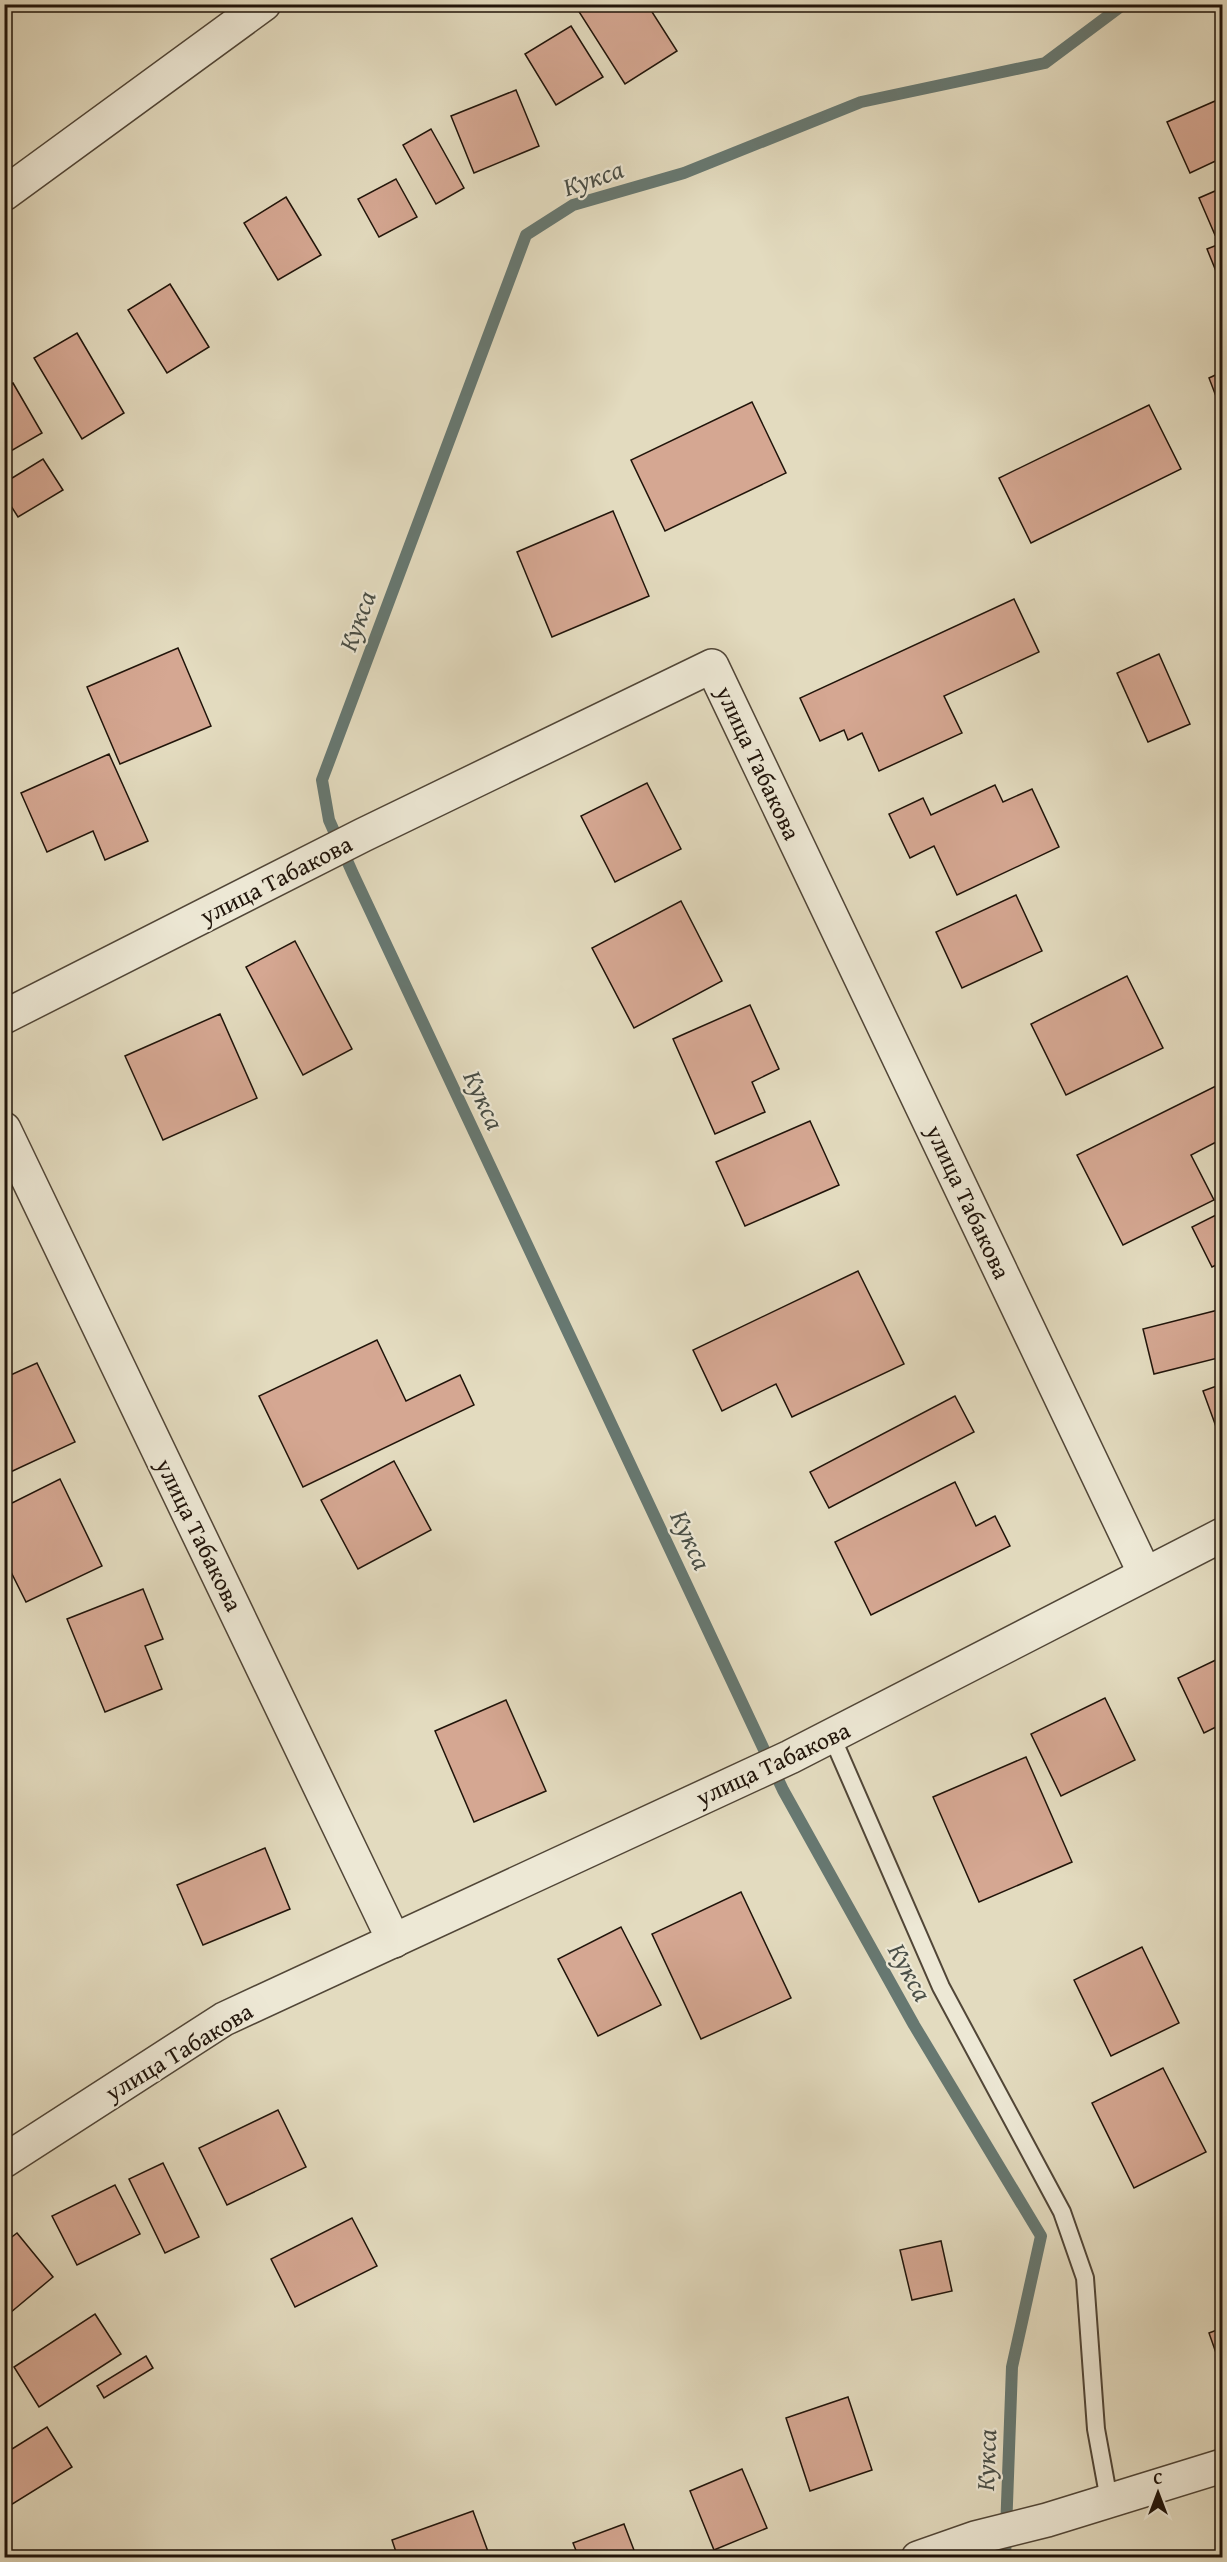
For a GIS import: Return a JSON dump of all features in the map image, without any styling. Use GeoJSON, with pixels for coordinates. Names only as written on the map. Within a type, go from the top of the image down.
{"type":"FeatureCollection","features":[{"type":"Feature","properties":{"kind":"street"},"geometry":{"type":"LineString","coordinates":[[4,194],[264,4]]}},
{"type":"Feature","properties":{"kind":"street","name":"улица Табакова"},"geometry":{"type":"LineString","coordinates":[[4,1017],[363,835],[712,666],[1145,1574]]}},
{"type":"Feature","properties":{"kind":"street","name":"улица Табакова"},"geometry":{"type":"LineString","coordinates":[[4,1129],[394,1941]]}},
{"type":"Feature","properties":{"kind":"street","name":"улица Табакова"},"geometry":{"type":"LineString","coordinates":[[4,2161],[224,2019],[832,1737],[1222,1535]]}},
{"type":"Feature","properties":{"kind":"street"},"geometry":{"type":"LineString","coordinates":[[918,2558],[975,2538],[1047,2520],[1222,2466]]}},
{"type":"Feature","properties":{"kind":"lane"},"geometry":{"type":"LineString","coordinates":[[832,1737],[941,1987],[1062,2212],[1085,2278],[1096,2429],[1109,2500]]}},
{"type":"Feature","properties":{"kind":"building"},"geometry":{"type":"Polygon","coordinates":[[[4,4],[17,4],[4,13],[4,4]]]}},
{"type":"Feature","properties":{"kind":"building"},"geometry":{"type":"Polygon","coordinates":[[[580,4],[647,4],[677,51],[625,84],[576,7],[580,4]]]}},
{"type":"Feature","properties":{"kind":"building"},"geometry":{"type":"Polygon","coordinates":[[[571,26],[603,77],[556,105],[525,54],[571,26]]]}},
{"type":"Feature","properties":{"kind":"building"},"geometry":{"type":"Polygon","coordinates":[[[516,90],[539,146],[474,173],[451,116],[516,90]]]}},
{"type":"Feature","properties":{"kind":"building"},"geometry":{"type":"Polygon","coordinates":[[[1222,98],[1222,158],[1190,173],[1167,122],[1222,98]]]}},
{"type":"Feature","properties":{"kind":"building"},"geometry":{"type":"Polygon","coordinates":[[[431,129],[464,188],[436,204],[403,145],[431,129]]]}},
{"type":"Feature","properties":{"kind":"building"},"geometry":{"type":"Polygon","coordinates":[[[396,179],[417,217],[379,237],[358,199],[396,179]]]}},
{"type":"Feature","properties":{"kind":"building"},"geometry":{"type":"Polygon","coordinates":[[[1222,188],[1222,232],[1215,235],[1199,198],[1222,188]]]}},
{"type":"Feature","properties":{"kind":"building"},"geometry":{"type":"Polygon","coordinates":[[[286,197],[321,255],[278,280],[244,223],[286,197]]]}},
{"type":"Feature","properties":{"kind":"building"},"geometry":{"type":"Polygon","coordinates":[[[1222,243],[1222,286],[1207,249],[1222,243]]]}},
{"type":"Feature","properties":{"kind":"building"},"geometry":{"type":"Polygon","coordinates":[[[170,284],[209,347],[167,373],[128,310],[170,284]]]}},
{"type":"Feature","properties":{"kind":"building"},"geometry":{"type":"Polygon","coordinates":[[[77,333],[124,413],[82,439],[34,358],[77,333]]]}},
{"type":"Feature","properties":{"kind":"building"},"geometry":{"type":"Polygon","coordinates":[[[1222,372],[1222,412],[1209,378],[1222,372]]]}},
{"type":"Feature","properties":{"kind":"building"},"geometry":{"type":"Polygon","coordinates":[[[13,383],[42,433],[4,455],[4,387],[13,383]]]}},
{"type":"Feature","properties":{"kind":"building"},"geometry":{"type":"Polygon","coordinates":[[[752,402],[786,473],[665,531],[631,460],[752,402]]]}},
{"type":"Feature","properties":{"kind":"building"},"geometry":{"type":"Polygon","coordinates":[[[1149,405],[1181,469],[1031,543],[999,478],[1149,405]]]}},
{"type":"Feature","properties":{"kind":"building"},"geometry":{"type":"Polygon","coordinates":[[[43,459],[63,490],[18,517],[4,495],[4,483],[43,459]]]}},
{"type":"Feature","properties":{"kind":"building"},"geometry":{"type":"Polygon","coordinates":[[[613,511],[649,596],[552,637],[517,552],[613,511]]]}},
{"type":"Feature","properties":{"kind":"building"},"geometry":{"type":"Polygon","coordinates":[[[1014,599],[1039,652],[944,696],[962,733],[879,771],[862,733],[848,740],[844,730],[820,741],[800,698],[1014,599]]]}},
{"type":"Feature","properties":{"kind":"building"},"geometry":{"type":"Polygon","coordinates":[[[178,648],[211,726],[120,764],[87,687],[178,648]]]}},
{"type":"Feature","properties":{"kind":"building"},"geometry":{"type":"Polygon","coordinates":[[[1159,654],[1190,724],[1148,742],[1117,673],[1159,654]]]}},
{"type":"Feature","properties":{"kind":"building"},"geometry":{"type":"Polygon","coordinates":[[[109,754],[148,841],[105,860],[93,831],[47,852],[21,793],[109,754]]]}},
{"type":"Feature","properties":{"kind":"building"},"geometry":{"type":"Polygon","coordinates":[[[647,783],[681,849],[615,882],[581,816],[647,783]]]}},
{"type":"Feature","properties":{"kind":"building"},"geometry":{"type":"Polygon","coordinates":[[[995,785],[1003,802],[1032,789],[1059,847],[957,895],[934,846],[910,858],[889,814],[923,798],[931,815],[995,785]]]}},
{"type":"Feature","properties":{"kind":"building"},"geometry":{"type":"Polygon","coordinates":[[[1016,895],[1042,951],[962,988],[936,932],[1016,895]]]}},
{"type":"Feature","properties":{"kind":"building"},"geometry":{"type":"Polygon","coordinates":[[[681,901],[722,981],[634,1028],[592,948],[681,901]]]}},
{"type":"Feature","properties":{"kind":"building"},"geometry":{"type":"Polygon","coordinates":[[[295,941],[352,1049],[303,1075],[246,967],[295,941]]]}},
{"type":"Feature","properties":{"kind":"building"},"geometry":{"type":"Polygon","coordinates":[[[1127,976],[1163,1048],[1066,1095],[1031,1024],[1127,976]]]}},
{"type":"Feature","properties":{"kind":"building"},"geometry":{"type":"Polygon","coordinates":[[[750,1005],[779,1069],[752,1082],[765,1112],[715,1134],[673,1039],[750,1005]]]}},
{"type":"Feature","properties":{"kind":"building"},"geometry":{"type":"Polygon","coordinates":[[[220,1014],[257,1098],[163,1140],[125,1056],[220,1014]]]}},
{"type":"Feature","properties":{"kind":"building"},"geometry":{"type":"Polygon","coordinates":[[[1222,1083],[1222,1139],[1191,1155],[1214,1200],[1123,1245],[1077,1155],[1222,1083]]]}},
{"type":"Feature","properties":{"kind":"building"},"geometry":{"type":"Polygon","coordinates":[[[810,1121],[839,1185],[745,1226],[716,1162],[810,1121]]]}},
{"type":"Feature","properties":{"kind":"building"},"geometry":{"type":"Polygon","coordinates":[[[1222,1212],[1222,1262],[1212,1267],[1192,1227],[1222,1212]]]}},
{"type":"Feature","properties":{"kind":"building"},"geometry":{"type":"Polygon","coordinates":[[[858,1271],[904,1364],[792,1417],[776,1384],[722,1411],[693,1350],[858,1271]]]}},
{"type":"Feature","properties":{"kind":"building"},"geometry":{"type":"Polygon","coordinates":[[[1222,1309],[1222,1357],[1154,1374],[1143,1329],[1222,1309]]]}},
{"type":"Feature","properties":{"kind":"building"},"geometry":{"type":"Polygon","coordinates":[[[377,1340],[406,1401],[460,1375],[474,1405],[303,1487],[259,1396],[377,1340]]]}},
{"type":"Feature","properties":{"kind":"building"},"geometry":{"type":"Polygon","coordinates":[[[37,1363],[75,1442],[4,1475],[4,1378],[37,1363]]]}},
{"type":"Feature","properties":{"kind":"building"},"geometry":{"type":"Polygon","coordinates":[[[1222,1384],[1222,1443],[1203,1391],[1222,1384]]]}},
{"type":"Feature","properties":{"kind":"building"},"geometry":{"type":"Polygon","coordinates":[[[955,1396],[974,1432],[829,1508],[810,1472],[955,1396]]]}},
{"type":"Feature","properties":{"kind":"building"},"geometry":{"type":"Polygon","coordinates":[[[394,1461],[431,1530],[358,1569],[321,1500],[394,1461]]]}},
{"type":"Feature","properties":{"kind":"building"},"geometry":{"type":"Polygon","coordinates":[[[60,1479],[102,1566],[26,1602],[4,1558],[4,1507],[60,1479]]]}},
{"type":"Feature","properties":{"kind":"building"},"geometry":{"type":"Polygon","coordinates":[[[955,1482],[976,1526],[995,1516],[1010,1546],[871,1615],[835,1542],[955,1482]]]}},
{"type":"Feature","properties":{"kind":"building"},"geometry":{"type":"Polygon","coordinates":[[[143,1589],[163,1639],[145,1646],[162,1689],[105,1712],[67,1619],[143,1589]]]}},
{"type":"Feature","properties":{"kind":"building"},"geometry":{"type":"Polygon","coordinates":[[[1222,1657],[1222,1724],[1204,1733],[1178,1678],[1222,1657]]]}},
{"type":"Feature","properties":{"kind":"building"},"geometry":{"type":"Polygon","coordinates":[[[1105,1698],[1135,1760],[1061,1796],[1031,1734],[1105,1698]]]}},
{"type":"Feature","properties":{"kind":"building"},"geometry":{"type":"Polygon","coordinates":[[[506,1700],[546,1791],[474,1822],[435,1731],[506,1700]]]}},
{"type":"Feature","properties":{"kind":"building"},"geometry":{"type":"Polygon","coordinates":[[[1026,1757],[1072,1862],[979,1902],[933,1797],[1026,1757]]]}},
{"type":"Feature","properties":{"kind":"building"},"geometry":{"type":"Polygon","coordinates":[[[265,1848],[290,1909],[203,1945],[177,1885],[265,1848]]]}},
{"type":"Feature","properties":{"kind":"building"},"geometry":{"type":"Polygon","coordinates":[[[741,1892],[791,1998],[701,2039],[652,1934],[741,1892]]]}},
{"type":"Feature","properties":{"kind":"building"},"geometry":{"type":"Polygon","coordinates":[[[621,1927],[661,2005],[598,2036],[558,1959],[621,1927]]]}},
{"type":"Feature","properties":{"kind":"building"},"geometry":{"type":"Polygon","coordinates":[[[1142,1947],[1179,2023],[1111,2056],[1074,1980],[1142,1947]]]}},
{"type":"Feature","properties":{"kind":"building"},"geometry":{"type":"Polygon","coordinates":[[[1163,2068],[1206,2152],[1134,2188],[1092,2103],[1163,2068]]]}},
{"type":"Feature","properties":{"kind":"building"},"geometry":{"type":"Polygon","coordinates":[[[278,2110],[306,2167],[227,2205],[199,2148],[278,2110]]]}},
{"type":"Feature","properties":{"kind":"building"},"geometry":{"type":"Polygon","coordinates":[[[163,2163],[199,2237],[165,2253],[129,2179],[163,2163]]]}},
{"type":"Feature","properties":{"kind":"building"},"geometry":{"type":"Polygon","coordinates":[[[115,2185],[140,2234],[77,2265],[52,2216],[115,2185]]]}},
{"type":"Feature","properties":{"kind":"building"},"geometry":{"type":"Polygon","coordinates":[[[352,2218],[377,2266],[295,2307],[271,2259],[352,2218]]]}},
{"type":"Feature","properties":{"kind":"building"},"geometry":{"type":"Polygon","coordinates":[[[17,2233],[53,2277],[4,2318],[4,2243],[17,2233]]]}},
{"type":"Feature","properties":{"kind":"building"},"geometry":{"type":"Polygon","coordinates":[[[941,2241],[952,2291],[912,2300],[900,2250],[941,2241]]]}},
{"type":"Feature","properties":{"kind":"building"},"geometry":{"type":"Polygon","coordinates":[[[95,2314],[121,2354],[39,2407],[14,2367],[95,2314]]]}},
{"type":"Feature","properties":{"kind":"building"},"geometry":{"type":"Polygon","coordinates":[[[1222,2328],[1222,2370],[1209,2333],[1222,2328]]]}},
{"type":"Feature","properties":{"kind":"building"},"geometry":{"type":"Polygon","coordinates":[[[146,2356],[153,2368],[104,2398],[97,2386],[146,2356]]]}},
{"type":"Feature","properties":{"kind":"building"},"geometry":{"type":"Polygon","coordinates":[[[848,2397],[872,2470],[810,2491],[786,2418],[848,2397]]]}},
{"type":"Feature","properties":{"kind":"building"},"geometry":{"type":"Polygon","coordinates":[[[47,2427],[72,2467],[6,2508],[4,2454],[47,2427]]]}},
{"type":"Feature","properties":{"kind":"building"},"geometry":{"type":"Polygon","coordinates":[[[742,2469],[767,2528],[714,2550],[690,2491],[742,2469]]]}},
{"type":"Feature","properties":{"kind":"building"},"geometry":{"type":"Polygon","coordinates":[[[473,2511],[490,2557],[398,2558],[392,2540],[473,2511]]]}},
{"type":"Feature","properties":{"kind":"building"},"geometry":{"type":"Polygon","coordinates":[[[624,2524],[637,2558],[579,2558],[573,2543],[624,2524]]]}},
{"type":"Feature","properties":{"kind":"building"},"geometry":{"type":"Polygon","coordinates":[[[548,2552],[550,2558],[535,2558],[548,2552]]]}},
{"type":"Feature","properties":{"kind":"waterway","name":"Кукса"},"geometry":{"type":"LineString","coordinates":[[1005,2558],[1012,2367],[1041,2236],[914,2025],[783,1790],[353,874],[329,820],[322,780],[526,235],[573,205],[684,173],[861,102],[1045,63],[1124,4]]}}]}
